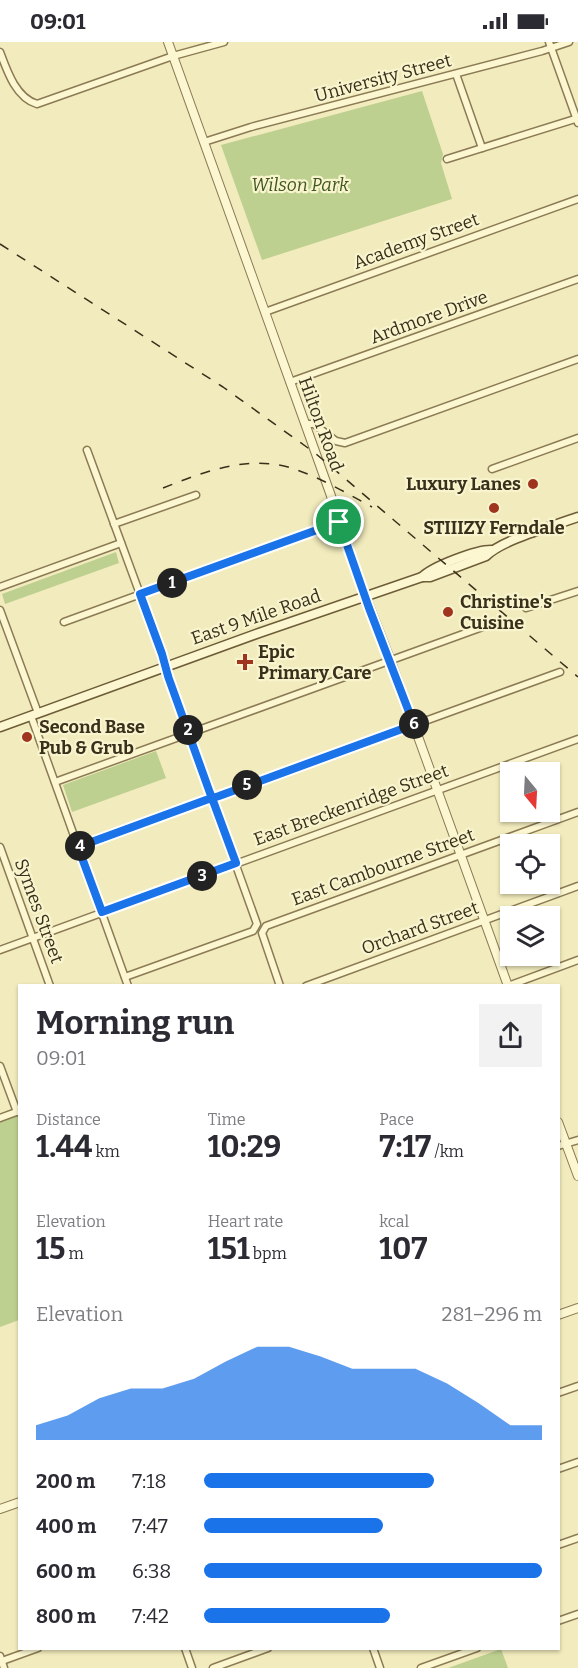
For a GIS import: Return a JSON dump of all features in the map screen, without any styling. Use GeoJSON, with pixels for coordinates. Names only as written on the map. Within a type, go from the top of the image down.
{"type":"FeatureCollection","features":[{"type":"Feature","properties":{"kind":"main road","name":"East 9 Mile Road"},"geometry":{"type":"LineString","coordinates":[[0,727],[365,596],[422,577],[430,577],[486,556],[491,550],[577,519]]}},
{"type":"Feature","properties":{"kind":"street","name":"Hilton Road"},"geometry":{"type":"LineString","coordinates":[[168,42],[365,596],[507,984]]}},
{"type":"Feature","properties":{"kind":"street"},"geometry":{"type":"LineString","coordinates":[[0,52],[13,82],[31,101],[37,104],[173,56],[224,42]]}},
{"type":"Feature","properties":{"kind":"street","name":"University Street"},"geometry":{"type":"LineString","coordinates":[[204,142],[251,127],[456,74],[550,45],[569,42]]}},
{"type":"Feature","properties":{"kind":"street"},"geometry":{"type":"LineString","coordinates":[[447,159],[577,120],[550,45]]}},
{"type":"Feature","properties":{"kind":"street"},"geometry":{"type":"LineString","coordinates":[[456,74],[482,148]]}},
{"type":"Feature","properties":{"kind":"street","name":"Academy Street"},"geometry":{"type":"LineString","coordinates":[[265,312],[578,199]]}},
{"type":"Feature","properties":{"kind":"street","name":"Ardmore Drive"},"geometry":{"type":"LineString","coordinates":[[290,382],[578,279]]}},
{"type":"Feature","properties":{"kind":"street"},"geometry":{"type":"LineString","coordinates":[[305,424],[314,424],[342,443],[578,359]]}},
{"type":"Feature","properties":{"kind":"street"},"geometry":{"type":"LineString","coordinates":[[492,470],[578,438]]}},
{"type":"Feature","properties":{"kind":"street"},"geometry":{"type":"LineString","coordinates":[[87,450],[256,921],[255,929],[125,977]]}},
{"type":"Feature","properties":{"kind":"street"},"geometry":{"type":"LineString","coordinates":[[114,524],[196,495]]}},
{"type":"Feature","properties":{"kind":"street"},"geometry":{"type":"LineString","coordinates":[[64,622],[339,522]]}},
{"type":"Feature","properties":{"kind":"street"},"geometry":{"type":"LineString","coordinates":[[0,587],[122,543]]}},
{"type":"Feature","properties":{"kind":"street"},"geometry":{"type":"LineString","coordinates":[[526,608],[578,591]]}},
{"type":"Feature","properties":{"kind":"street"},"geometry":{"type":"LineString","coordinates":[[0,610],[55,782],[127,984]]}},
{"type":"Feature","properties":{"kind":"street"},"geometry":{"type":"LineString","coordinates":[[55,782],[499,621]]}},
{"type":"Feature","properties":{"kind":"street"},"geometry":{"type":"LineString","coordinates":[[78,847],[560,672]]}},
{"type":"Feature","properties":{"kind":"street","name":"East Breckenridge Street"},"geometry":{"type":"LineString","coordinates":[[0,950],[578,739]]}},
{"type":"Feature","properties":{"kind":"street","name":"East Cambourne Street"},"geometry":{"type":"LineString","coordinates":[[279,984],[262,933],[266,926],[578,812]]}},
{"type":"Feature","properties":{"kind":"street","name":"Symes Street"},"geometry":{"type":"LineString","coordinates":[[0,848],[49,984]]}},
{"type":"Feature","properties":{"kind":"street","name":"Orchard Street"},"geometry":{"type":"LineString","coordinates":[[311,984],[578,886]]}},
{"type":"Feature","properties":{"kind":"street"},"geometry":{"type":"LineString","coordinates":[[514,984],[577,963]]}},
{"type":"Feature","properties":{"kind":"street"},"geometry":{"type":"LineString","coordinates":[[0,1066],[18,1112],[0,1118]]}},
{"type":"Feature","properties":{"kind":"street"},"geometry":{"type":"LineString","coordinates":[[578,1140],[562,1145],[578,1176]]}},
{"type":"Feature","properties":{"kind":"street"},"geometry":{"type":"LineString","coordinates":[[560,1314],[578,1308]]}},
{"type":"Feature","properties":{"kind":"street"},"geometry":{"type":"LineString","coordinates":[[560,1392],[578,1386]]}},
{"type":"Feature","properties":{"kind":"street"},"geometry":{"type":"LineString","coordinates":[[560,1468],[578,1462]]}},
{"type":"Feature","properties":{"kind":"street"},"geometry":{"type":"LineString","coordinates":[[0,1509],[18,1503]]}},
{"type":"Feature","properties":{"kind":"street"},"geometry":{"type":"LineString","coordinates":[[560,1544],[578,1538]]}},
{"type":"Feature","properties":{"kind":"street"},"geometry":{"type":"LineString","coordinates":[[560,1620],[578,1614]]}},
{"type":"Feature","properties":{"kind":"street"},"geometry":{"type":"LineString","coordinates":[[2,1661],[32,1650]]}},
{"type":"Feature","properties":{"kind":"street"},"geometry":{"type":"LineString","coordinates":[[186,1650],[192,1668]]}},
{"type":"Feature","properties":{"kind":"street"},"geometry":{"type":"LineString","coordinates":[[213,1668],[262,1650]]}},
{"type":"Feature","properties":{"kind":"street"},"geometry":{"type":"LineString","coordinates":[[374,1650],[380,1668]]}},
{"type":"Feature","properties":{"kind":"street"},"geometry":{"type":"LineString","coordinates":[[421,1668],[471,1650]]}},
{"type":"Feature","properties":{"kind":"green space","name":"Wilson Park"},"geometry":{"type":"Polygon","coordinates":[[[422,91],[443,154],[441,163],[452,199],[262,260],[221,145],[422,91]]]}},
{"type":"Feature","properties":{"kind":"green space"},"geometry":{"type":"Polygon","coordinates":[[[116,552],[119,563],[5,604],[2,594],[116,552]]]}},
{"type":"Feature","properties":{"kind":"green space"},"geometry":{"type":"Polygon","coordinates":[[[156,751],[166,778],[72,812],[63,785],[156,751]]]}},
{"type":"Feature","properties":{"kind":"green space"},"geometry":{"type":"Polygon","coordinates":[[[18,1111],[18,1320],[0,1327],[0,1118],[18,1111]]]}},
{"type":"Feature","properties":{"kind":"green space"},"geometry":{"type":"Polygon","coordinates":[[[501,1650],[508,1668],[448,1668],[501,1650]]]}},
{"type":"Feature","properties":{"kind":"railway"},"geometry":{"type":"LineString","coordinates":[[0,244],[223,387],[315,453],[578,677]]}},
{"type":"Feature","properties":{"kind":"railway"},"geometry":{"type":"LineString","coordinates":[[163,488],[212,470],[263,463],[280,465],[307,474],[372,507]]}},
{"type":"Feature","properties":{"kind":"place","name":"Luxury Lanes"},"geometry":{"type":"Point","coordinates":[533,484]}},
{"type":"Feature","properties":{"kind":"place","name":"STIIIZY Ferndale"},"geometry":{"type":"Point","coordinates":[494,508]}},
{"type":"Feature","properties":{"kind":"place","name":"Christine's Cuisine"},"geometry":{"type":"Point","coordinates":[448,612]}},
{"type":"Feature","properties":{"kind":"place","name":"Epic Primary Care"},"geometry":{"type":"Point","coordinates":[245,662]}},
{"type":"Feature","properties":{"kind":"place","name":"Second Base Pub & Grub"},"geometry":{"type":"Point","coordinates":[27,737]}},
{"type":"Feature","properties":{"kind":"route"},"geometry":{"type":"LineString","coordinates":[[339,522],[140,594],[169,679],[210,793],[212,798],[236,863],[102,912],[78,847],[206,800],[212,798],[219,796],[414,725],[339,522]]}}]}
